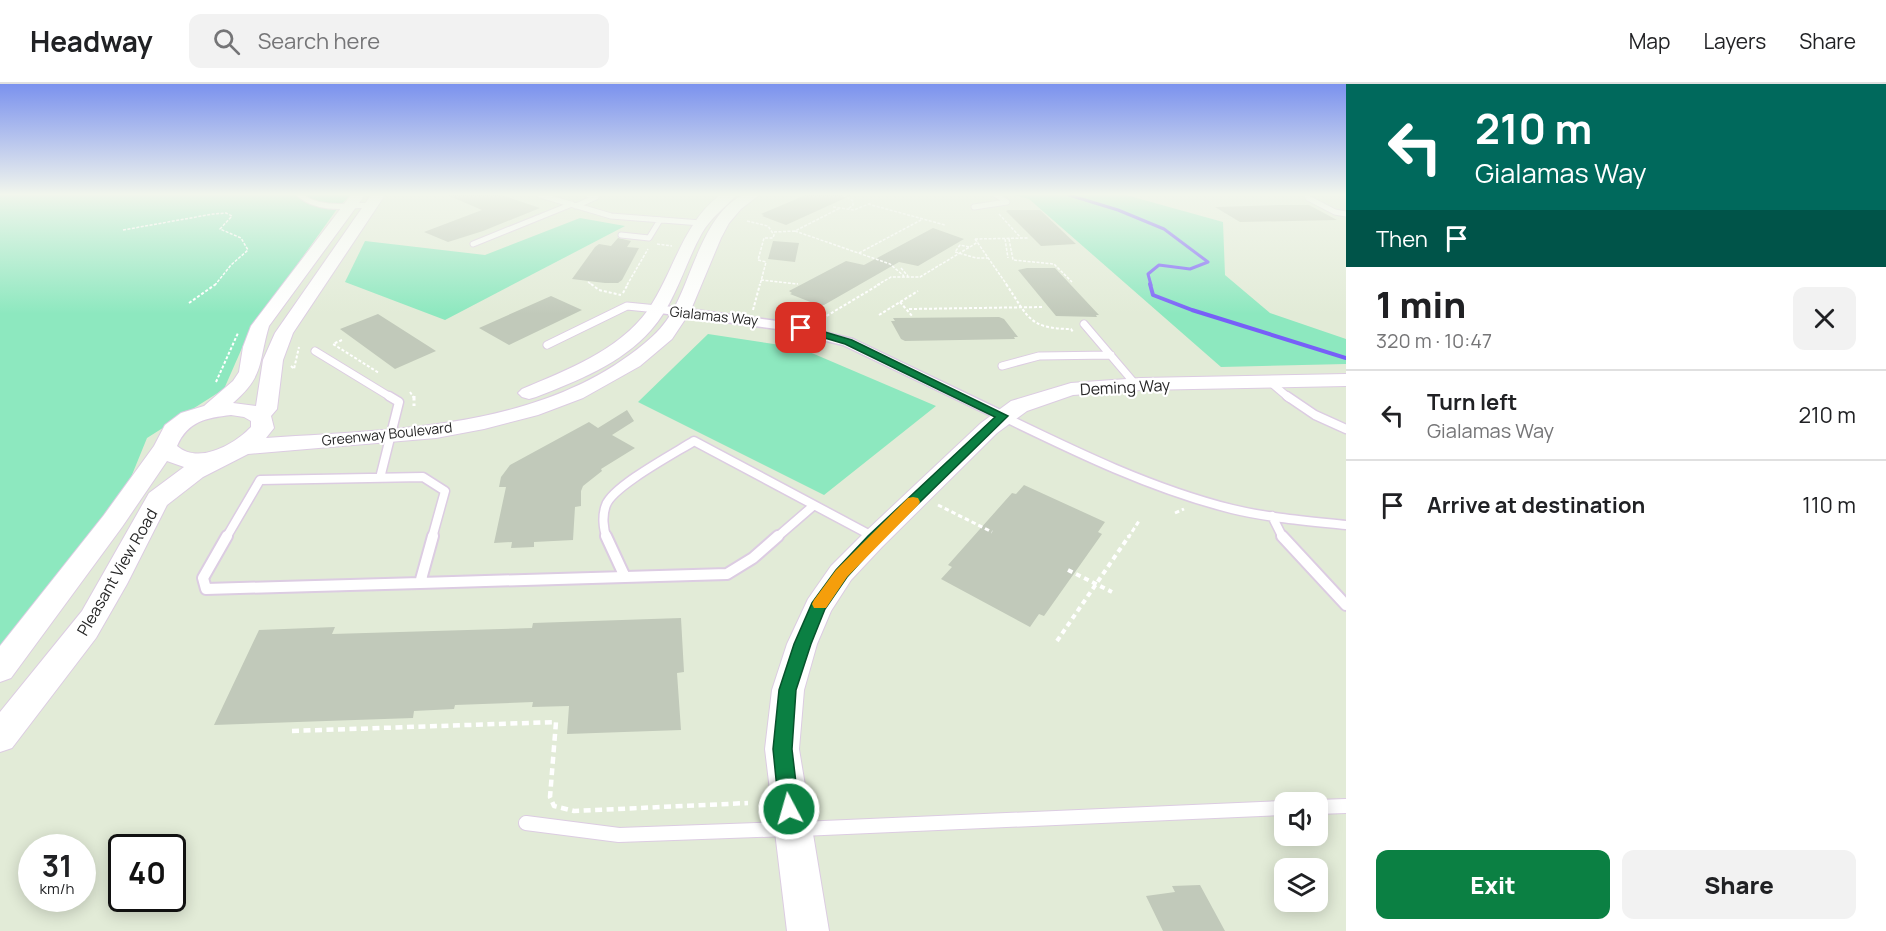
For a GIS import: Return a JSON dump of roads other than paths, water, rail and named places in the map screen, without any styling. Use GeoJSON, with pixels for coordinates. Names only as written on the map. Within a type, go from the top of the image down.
{"type":"FeatureCollection","features":[{"type":"Feature","properties":{"kind":"street"},"geometry":{"type":"LineString","coordinates":[[211,411],[242,385],[249,372],[253,347],[260,326],[336,235]]}},
{"type":"Feature","properties":{"kind":"street"},"geometry":{"type":"LineString","coordinates":[[236,451],[255,438],[262,430],[261,418],[266,408],[273,360],[284,333],[343,235]]}},
{"type":"Feature","properties":{"kind":"street","name":"Greenway Boulevard"},"geometry":{"type":"LineString","coordinates":[[165,447],[170,454],[180,459],[194,460],[236,451],[394,429],[498,402],[557,381],[586,368],[630,340],[657,309],[694,235]]}},
{"type":"Feature","properties":{"kind":"street","name":"Greenway Boulevard"},"geometry":{"type":"LineString","coordinates":[[211,411],[240,408],[252,410],[261,418],[295,427],[428,432],[502,417],[577,392],[607,378],[656,344],[682,312],[715,235]]}},
{"type":"Feature","properties":{"kind":"street","name":"Gialamas Way"},"geometry":{"type":"LineString","coordinates":[[657,309],[769,322],[827,335],[910,370],[1002,416]]}},
{"type":"Feature","properties":{"kind":"street","name":"Deming Way"},"geometry":{"type":"LineString","coordinates":[[808,931],[782,749],[788,690],[802,644],[818,607],[841,573],[1002,416],[1019,406],[1071,389],[1136,385],[1346,380]]}},
{"type":"Feature","properties":{"kind":"street","name":"Pleasant View Road"},"geometry":{"type":"LineString","coordinates":[[0,669],[113,521],[165,447],[166,439],[172,431],[183,422],[211,411]]}},
{"type":"Feature","properties":{"kind":"street","name":"Pleasant View Road"},"geometry":{"type":"LineString","coordinates":[[0,737],[85,630],[159,499],[196,470],[236,451]]}},
{"type":"Feature","properties":{"kind":"lane"},"geometry":{"type":"LineString","coordinates":[[473,244],[498,235]]}},
{"type":"Feature","properties":{"kind":"lane"},"geometry":{"type":"LineString","coordinates":[[621,235],[649,238],[651,235]]}},
{"type":"Feature","properties":{"kind":"lane"},"geometry":{"type":"LineString","coordinates":[[547,345],[627,306],[657,309]]}},
{"type":"Feature","properties":{"kind":"lane"},"geometry":{"type":"LineString","coordinates":[[1083,324],[1136,385]]}},
{"type":"Feature","properties":{"kind":"lane"},"geometry":{"type":"LineString","coordinates":[[315,351],[398,399],[399,408],[380,478]]}},
{"type":"Feature","properties":{"kind":"lane"},"geometry":{"type":"LineString","coordinates":[[1002,366],[1039,356],[1111,356]]}},
{"type":"Feature","properties":{"kind":"lane"},"geometry":{"type":"LineString","coordinates":[[1270,382],[1301,408],[1328,423],[1346,429]]}},
{"type":"Feature","properties":{"kind":"lane"},"geometry":{"type":"LineString","coordinates":[[1002,416],[1100,463],[1152,484],[1234,509],[1346,525]]}},
{"type":"Feature","properties":{"kind":"lane"},"geometry":{"type":"LineString","coordinates":[[625,577],[603,530],[606,504],[630,481],[694,441],[876,538]]}},
{"type":"Feature","properties":{"kind":"lane"},"geometry":{"type":"LineString","coordinates":[[420,583],[444,491],[423,477],[260,480],[203,578],[206,589],[420,583],[727,574],[753,558],[813,506]]}},
{"type":"Feature","properties":{"kind":"lane"},"geometry":{"type":"LineString","coordinates":[[1272,516],[1284,540],[1346,605]]}},
{"type":"Feature","properties":{"kind":"lane"},"geometry":{"type":"LineString","coordinates":[[1328,807],[1346,806]]}},
{"type":"Feature","properties":{"kind":"lane"},"geometry":{"type":"LineString","coordinates":[[526,823],[620,835],[1274,808]]}},
{"type":"Feature","properties":{"kind":"waterway"},"geometry":{"type":"LineString","coordinates":[[1151,285],[1148,274],[1159,265],[1190,269],[1208,262],[1171,235]]}},
{"type":"Feature","properties":{"kind":"waterway"},"geometry":{"type":"LineString","coordinates":[[1150,284],[1153,295],[1192,310],[1346,358]]}}]}
